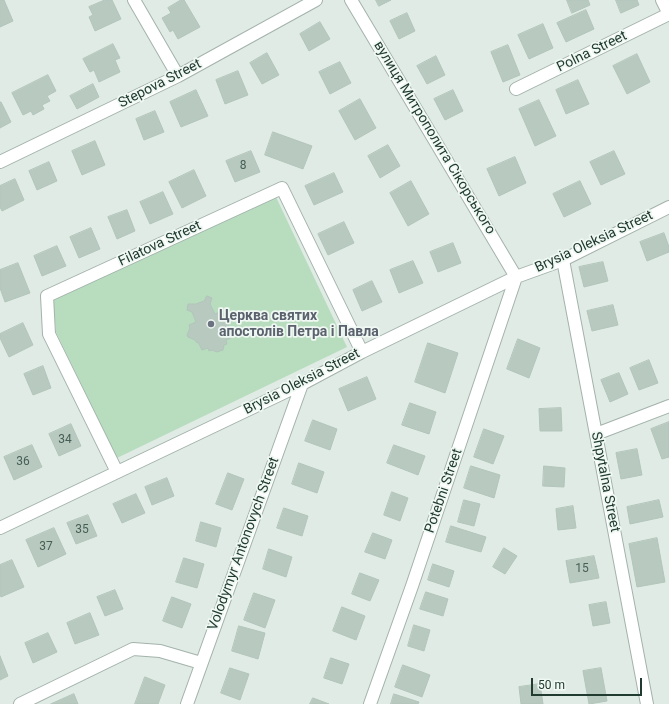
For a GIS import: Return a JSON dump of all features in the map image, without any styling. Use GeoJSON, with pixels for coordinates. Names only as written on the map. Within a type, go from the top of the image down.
{"type":"FeatureCollection","features":[{"type":"Feature","properties":{"kind":"street"},"geometry":{"type":"LineString","coordinates":[[134,0],[178,76]]}},
{"type":"Feature","properties":{"kind":"street","name":"Stepova Street"},"geometry":{"type":"LineString","coordinates":[[0,162],[178,76],[316,0]]}},
{"type":"Feature","properties":{"kind":"street","name":"вулиця Митрополита Сікорського"},"geometry":{"type":"LineString","coordinates":[[351,0],[516,277]]}},
{"type":"Feature","properties":{"kind":"street"},"geometry":{"type":"LineString","coordinates":[[662,0],[669,14]]}},
{"type":"Feature","properties":{"kind":"street","name":"Polna Street"},"geometry":{"type":"LineString","coordinates":[[516,89],[669,14]]}},
{"type":"Feature","properties":{"kind":"street","name":"Filatova Street"},"geometry":{"type":"LineString","coordinates":[[117,472],[49,334],[47,296],[282,188],[362,352]]}},
{"type":"Feature","properties":{"kind":"street","name":"Brysia Oleksia Street"},"geometry":{"type":"LineString","coordinates":[[0,528],[302,384],[362,352],[516,277],[562,260],[669,207]]}},
{"type":"Feature","properties":{"kind":"street","name":"Shpytalna Street"},"geometry":{"type":"LineString","coordinates":[[562,260],[647,704]]}},
{"type":"Feature","properties":{"kind":"street","name":"Potebni Street"},"geometry":{"type":"LineString","coordinates":[[370,704],[415,578],[516,277]]}},
{"type":"Feature","properties":{"kind":"street","name":"Volodymyr Antonovych Street"},"geometry":{"type":"LineString","coordinates":[[187,704],[302,384]]}},
{"type":"Feature","properties":{"kind":"street"},"geometry":{"type":"LineString","coordinates":[[596,434],[669,406]]}},
{"type":"Feature","properties":{"kind":"street"},"geometry":{"type":"LineString","coordinates":[[20,704],[133,649],[160,651],[201,663]]}},
{"type":"Feature","properties":{"kind":"green space"},"geometry":{"type":"Polygon","coordinates":[[[276,197],[347,347],[117,458],[56,332],[53,299],[276,197]]]}},
{"type":"Feature","properties":{"kind":"building"},"geometry":{"type":"Polygon","coordinates":[[[0,0],[4,0],[13,21],[0,27],[0,0]]]}},
{"type":"Feature","properties":{"kind":"building"},"geometry":{"type":"Polygon","coordinates":[[[105,0],[112,0],[121,19],[95,31],[89,17],[93,15],[89,7],[105,0]]]}},
{"type":"Feature","properties":{"kind":"building"},"geometry":{"type":"Polygon","coordinates":[[[181,0],[184,0],[200,27],[178,39],[173,30],[170,32],[162,18],[171,13],[168,8],[181,0]]]}},
{"type":"Feature","properties":{"kind":"building"},"geometry":{"type":"Polygon","coordinates":[[[376,0],[391,0],[379,6],[376,0]]]}},
{"type":"Feature","properties":{"kind":"building"},"geometry":{"type":"Polygon","coordinates":[[[567,0],[588,0],[590,5],[572,13],[567,0]]]}},
{"type":"Feature","properties":{"kind":"building"},"geometry":{"type":"Polygon","coordinates":[[[616,0],[637,0],[639,5],[621,13],[616,0]]]}},
{"type":"Feature","properties":{"kind":"building"},"geometry":{"type":"Polygon","coordinates":[[[586,10],[594,29],[566,42],[557,23],[586,10]]]}},
{"type":"Feature","properties":{"kind":"building"},"geometry":{"type":"Polygon","coordinates":[[[407,13],[415,31],[399,39],[390,21],[407,13]]]}},
{"type":"Feature","properties":{"kind":"building"},"geometry":{"type":"Polygon","coordinates":[[[320,22],[330,39],[309,51],[300,34],[320,22]]]}},
{"type":"Feature","properties":{"kind":"building"},"geometry":{"type":"Polygon","coordinates":[[[543,24],[553,48],[529,59],[518,35],[543,24]]]}},
{"type":"Feature","properties":{"kind":"building"},"geometry":{"type":"Polygon","coordinates":[[[113,44],[120,58],[115,60],[120,72],[99,82],[94,70],[90,72],[83,59],[113,44]]]}},
{"type":"Feature","properties":{"kind":"building"},"geometry":{"type":"Polygon","coordinates":[[[508,45],[520,75],[503,82],[491,52],[508,45]]]}},
{"type":"Feature","properties":{"kind":"building"},"geometry":{"type":"Polygon","coordinates":[[[267,53],[279,75],[262,84],[250,63],[267,53]]]}},
{"type":"Feature","properties":{"kind":"building"},"geometry":{"type":"Polygon","coordinates":[[[637,54],[650,82],[627,94],[613,66],[637,54]]]}},
{"type":"Feature","properties":{"kind":"building"},"geometry":{"type":"Polygon","coordinates":[[[436,56],[445,75],[427,84],[417,66],[436,56]]]}},
{"type":"Feature","properties":{"kind":"building"},"geometry":{"type":"Polygon","coordinates":[[[340,62],[351,83],[330,94],[319,72],[340,62]]]}},
{"type":"Feature","properties":{"kind":"building"},"geometry":{"type":"Polygon","coordinates":[[[238,71],[248,95],[225,104],[216,80],[238,71]]]}},
{"type":"Feature","properties":{"kind":"building"},"geometry":{"type":"Polygon","coordinates":[[[48,75],[56,91],[47,96],[50,101],[42,105],[44,109],[33,115],[31,111],[23,115],[12,93],[48,75]]]}},
{"type":"Feature","properties":{"kind":"building"},"geometry":{"type":"Polygon","coordinates":[[[578,80],[589,104],[566,114],[556,90],[578,80]]]}},
{"type":"Feature","properties":{"kind":"building"},"geometry":{"type":"Polygon","coordinates":[[[93,84],[99,97],[77,109],[70,96],[93,84]]]}},
{"type":"Feature","properties":{"kind":"building"},"geometry":{"type":"Polygon","coordinates":[[[196,90],[208,116],[181,127],[170,102],[196,90]]]}},
{"type":"Feature","properties":{"kind":"building"},"geometry":{"type":"Polygon","coordinates":[[[453,90],[463,111],[445,120],[434,99],[453,90]]]}},
{"type":"Feature","properties":{"kind":"building"},"geometry":{"type":"Polygon","coordinates":[[[360,99],[376,128],[355,140],[339,111],[360,99]]]}},
{"type":"Feature","properties":{"kind":"building"},"geometry":{"type":"Polygon","coordinates":[[[539,100],[556,136],[535,146],[519,109],[539,100]]]}},
{"type":"Feature","properties":{"kind":"building"},"geometry":{"type":"Polygon","coordinates":[[[0,102],[11,122],[0,128],[0,102]]]}},
{"type":"Feature","properties":{"kind":"building"},"geometry":{"type":"Polygon","coordinates":[[[155,111],[164,132],[144,140],[136,119],[155,111]]]}},
{"type":"Feature","properties":{"kind":"building"},"geometry":{"type":"Polygon","coordinates":[[[273,132],[312,146],[303,169],[265,155],[273,132]]]}},
{"type":"Feature","properties":{"kind":"building"},"geometry":{"type":"Polygon","coordinates":[[[95,141],[105,165],[82,175],[72,151],[95,141]]]}},
{"type":"Feature","properties":{"kind":"building"},"geometry":{"type":"Polygon","coordinates":[[[388,145],[400,166],[380,178],[368,156],[388,145]]]}},
{"type":"Feature","properties":{"kind":"building"},"geometry":{"type":"Polygon","coordinates":[[[251,151],[260,172],[235,182],[226,161],[251,151]]]}},
{"type":"Feature","properties":{"kind":"building"},"geometry":{"type":"Polygon","coordinates":[[[614,151],[625,174],[601,185],[590,162],[614,151]]]}},
{"type":"Feature","properties":{"kind":"building"},"geometry":{"type":"Polygon","coordinates":[[[515,157],[526,183],[499,196],[487,169],[515,157]]]}},
{"type":"Feature","properties":{"kind":"building"},"geometry":{"type":"Polygon","coordinates":[[[49,162],[57,181],[37,190],[29,171],[49,162]]]}},
{"type":"Feature","properties":{"kind":"building"},"geometry":{"type":"Polygon","coordinates":[[[194,170],[206,196],[182,208],[169,182],[194,170]]]}},
{"type":"Feature","properties":{"kind":"building"},"geometry":{"type":"Polygon","coordinates":[[[334,173],[343,192],[314,205],[305,186],[334,173]]]}},
{"type":"Feature","properties":{"kind":"building"},"geometry":{"type":"Polygon","coordinates":[[[15,179],[24,200],[2,211],[0,207],[0,186],[15,179]]]}},
{"type":"Feature","properties":{"kind":"building"},"geometry":{"type":"Polygon","coordinates":[[[411,181],[429,214],[408,226],[390,193],[411,181]]]}},
{"type":"Feature","properties":{"kind":"building"},"geometry":{"type":"Polygon","coordinates":[[[580,181],[591,204],[564,217],[553,194],[580,181]]]}},
{"type":"Feature","properties":{"kind":"building"},"geometry":{"type":"Polygon","coordinates":[[[163,192],[173,214],[150,224],[140,202],[163,192]]]}},
{"type":"Feature","properties":{"kind":"building"},"geometry":{"type":"Polygon","coordinates":[[[127,210],[135,231],[117,239],[108,217],[127,210]]]}},
{"type":"Feature","properties":{"kind":"building"},"geometry":{"type":"Polygon","coordinates":[[[344,222],[354,243],[328,255],[318,234],[344,222]]]}},
{"type":"Feature","properties":{"kind":"building"},"geometry":{"type":"Polygon","coordinates":[[[91,228],[100,249],[79,258],[70,237],[91,228]]]}},
{"type":"Feature","properties":{"kind":"building"},"geometry":{"type":"Polygon","coordinates":[[[664,233],[669,247],[669,252],[647,261],[640,242],[664,233]]]}},
{"type":"Feature","properties":{"kind":"building"},"geometry":{"type":"Polygon","coordinates":[[[453,243],[461,263],[438,272],[430,252],[453,243]]]}},
{"type":"Feature","properties":{"kind":"building"},"geometry":{"type":"Polygon","coordinates":[[[57,246],[66,266],[42,276],[34,256],[57,246]]]}},
{"type":"Feature","properties":{"kind":"building"},"geometry":{"type":"Polygon","coordinates":[[[413,261],[423,283],[399,293],[390,270],[413,261]]]}},
{"type":"Feature","properties":{"kind":"building"},"geometry":{"type":"Polygon","coordinates":[[[603,262],[608,281],[584,287],[579,267],[603,262]]]}},
{"type":"Feature","properties":{"kind":"building"},"geometry":{"type":"Polygon","coordinates":[[[18,263],[30,293],[5,302],[0,288],[0,270],[18,263]]]}},
{"type":"Feature","properties":{"kind":"building"},"geometry":{"type":"Polygon","coordinates":[[[372,281],[382,302],[362,311],[353,290],[372,281]]]}},
{"type":"Feature","properties":{"kind":"building","name":"Церква святих апостолів Петра і Павла"},"geometry":{"type":"Polygon","coordinates":[[[207,296],[212,298],[210,304],[215,314],[222,311],[223,314],[231,318],[228,329],[231,338],[226,340],[227,344],[224,345],[223,350],[217,352],[212,350],[209,351],[208,348],[202,350],[198,342],[197,343],[187,335],[190,328],[189,325],[196,322],[192,312],[187,310],[188,304],[196,304],[204,301],[207,296]]]}},
{"type":"Feature","properties":{"kind":"building"},"geometry":{"type":"Polygon","coordinates":[[[613,305],[618,325],[592,331],[587,311],[613,305]]]}},
{"type":"Feature","properties":{"kind":"building"},"geometry":{"type":"Polygon","coordinates":[[[23,323],[33,345],[9,357],[0,338],[0,334],[23,323]]]}},
{"type":"Feature","properties":{"kind":"building"},"geometry":{"type":"Polygon","coordinates":[[[518,339],[540,348],[529,378],[507,369],[518,339]]]}},
{"type":"Feature","properties":{"kind":"building"},"geometry":{"type":"Polygon","coordinates":[[[428,343],[458,353],[445,393],[415,382],[428,343]]]}},
{"type":"Feature","properties":{"kind":"building"},"geometry":{"type":"Polygon","coordinates":[[[649,360],[658,383],[639,390],[630,368],[649,360]]]}},
{"type":"Feature","properties":{"kind":"building"},"geometry":{"type":"Polygon","coordinates":[[[43,366],[51,388],[33,395],[24,374],[43,366]]]}},
{"type":"Feature","properties":{"kind":"building"},"geometry":{"type":"Polygon","coordinates":[[[619,373],[628,394],[610,402],[601,380],[619,373]]]}},
{"type":"Feature","properties":{"kind":"building"},"geometry":{"type":"Polygon","coordinates":[[[367,377],[376,399],[348,411],[339,389],[367,377]]]}},
{"type":"Feature","properties":{"kind":"building"},"geometry":{"type":"Polygon","coordinates":[[[410,403],[436,412],[429,434],[402,425],[410,403]]]}},
{"type":"Feature","properties":{"kind":"building"},"geometry":{"type":"Polygon","coordinates":[[[561,408],[562,431],[540,431],[539,409],[561,408]]]}},
{"type":"Feature","properties":{"kind":"building"},"geometry":{"type":"Polygon","coordinates":[[[313,420],[337,429],[330,450],[305,441],[313,420]]]}},
{"type":"Feature","properties":{"kind":"building"},"geometry":{"type":"Polygon","coordinates":[[[669,422],[669,457],[662,459],[651,429],[669,422]]]}},
{"type":"Feature","properties":{"kind":"building"},"geometry":{"type":"Polygon","coordinates":[[[71,424],[81,446],[59,456],[49,434],[71,424]]]}},
{"type":"Feature","properties":{"kind":"building"},"geometry":{"type":"Polygon","coordinates":[[[484,429],[504,436],[493,464],[474,457],[484,429]]]}},
{"type":"Feature","properties":{"kind":"building"},"geometry":{"type":"Polygon","coordinates":[[[32,445],[42,467],[14,480],[4,457],[32,445]]]}},
{"type":"Feature","properties":{"kind":"building"},"geometry":{"type":"Polygon","coordinates":[[[394,445],[425,456],[418,475],[387,463],[394,445]]]}},
{"type":"Feature","properties":{"kind":"building"},"geometry":{"type":"Polygon","coordinates":[[[637,449],[642,475],[621,479],[616,453],[637,449]]]}},
{"type":"Feature","properties":{"kind":"building"},"geometry":{"type":"Polygon","coordinates":[[[299,463],[324,472],[317,493],[292,484],[299,463]]]}},
{"type":"Feature","properties":{"kind":"building"},"geometry":{"type":"Polygon","coordinates":[[[471,466],[500,475],[494,498],[464,488],[471,466]]]}},
{"type":"Feature","properties":{"kind":"building"},"geometry":{"type":"Polygon","coordinates":[[[544,466],[565,468],[564,487],[543,486],[544,466]]]}},
{"type":"Feature","properties":{"kind":"building"},"geometry":{"type":"Polygon","coordinates":[[[228,473],[244,479],[232,510],[216,504],[228,473]]]}},
{"type":"Feature","properties":{"kind":"building"},"geometry":{"type":"Polygon","coordinates":[[[167,478],[174,496],[152,505],[145,487],[167,478]]]}},
{"type":"Feature","properties":{"kind":"building"},"geometry":{"type":"Polygon","coordinates":[[[392,492],[408,498],[400,521],[384,515],[392,492]]]}},
{"type":"Feature","properties":{"kind":"building"},"geometry":{"type":"Polygon","coordinates":[[[136,494],[145,513],[122,523],[113,504],[136,494]]]}},
{"type":"Feature","properties":{"kind":"building"},"geometry":{"type":"Polygon","coordinates":[[[464,500],[480,504],[474,526],[458,522],[464,500]]]}},
{"type":"Feature","properties":{"kind":"building"},"geometry":{"type":"Polygon","coordinates":[[[659,500],[663,517],[630,524],[627,507],[659,500]]]}},
{"type":"Feature","properties":{"kind":"building"},"geometry":{"type":"Polygon","coordinates":[[[573,506],[576,528],[558,530],[556,509],[573,506]]]}},
{"type":"Feature","properties":{"kind":"building"},"geometry":{"type":"Polygon","coordinates":[[[284,508],[308,516],[302,536],[277,528],[284,508]]]}},
{"type":"Feature","properties":{"kind":"building"},"geometry":{"type":"Polygon","coordinates":[[[88,515],[97,536],[76,544],[67,523],[88,515]]]}},
{"type":"Feature","properties":{"kind":"building"},"geometry":{"type":"Polygon","coordinates":[[[201,522],[221,528],[216,547],[196,541],[201,522]]]}},
{"type":"Feature","properties":{"kind":"building"},"geometry":{"type":"Polygon","coordinates":[[[451,526],[486,537],[481,552],[446,542],[451,526]]]}},
{"type":"Feature","properties":{"kind":"building"},"geometry":{"type":"Polygon","coordinates":[[[54,528],[66,554],[38,567],[26,540],[54,528]]]}},
{"type":"Feature","properties":{"kind":"building"},"geometry":{"type":"Polygon","coordinates":[[[373,533],[392,540],[385,559],[365,552],[373,533]]]}},
{"type":"Feature","properties":{"kind":"building"},"geometry":{"type":"Polygon","coordinates":[[[657,538],[665,582],[637,587],[629,544],[657,538]]]}},
{"type":"Feature","properties":{"kind":"building"},"geometry":{"type":"Polygon","coordinates":[[[504,548],[517,556],[505,574],[493,567],[504,548]]]}},
{"type":"Feature","properties":{"kind":"building"},"geometry":{"type":"Polygon","coordinates":[[[269,549],[292,557],[286,577],[263,569],[269,549]]]}},
{"type":"Feature","properties":{"kind":"building"},"geometry":{"type":"Polygon","coordinates":[[[594,556],[599,578],[570,583],[566,561],[594,556]]]}},
{"type":"Feature","properties":{"kind":"building"},"geometry":{"type":"Polygon","coordinates":[[[184,558],[204,564],[197,588],[176,582],[184,558]]]}},
{"type":"Feature","properties":{"kind":"building"},"geometry":{"type":"Polygon","coordinates":[[[12,560],[24,587],[1,597],[0,565],[12,560]]]}},
{"type":"Feature","properties":{"kind":"building"},"geometry":{"type":"Polygon","coordinates":[[[433,564],[454,571],[449,587],[428,580],[433,564]]]}},
{"type":"Feature","properties":{"kind":"building"},"geometry":{"type":"Polygon","coordinates":[[[360,573],[379,580],[370,601],[352,594],[360,573]]]}},
{"type":"Feature","properties":{"kind":"building"},"geometry":{"type":"Polygon","coordinates":[[[115,590],[123,609],[105,616],[97,597],[115,590]]]}},
{"type":"Feature","properties":{"kind":"building"},"geometry":{"type":"Polygon","coordinates":[[[426,592],[448,599],[443,616],[420,609],[426,592]]]}},
{"type":"Feature","properties":{"kind":"building"},"geometry":{"type":"Polygon","coordinates":[[[254,593],[275,600],[265,628],[244,620],[254,593]]]}},
{"type":"Feature","properties":{"kind":"building"},"geometry":{"type":"Polygon","coordinates":[[[172,597],[191,604],[182,628],[163,621],[172,597]]]}},
{"type":"Feature","properties":{"kind":"building"},"geometry":{"type":"Polygon","coordinates":[[[606,602],[610,623],[593,626],[589,605],[606,602]]]}},
{"type":"Feature","properties":{"kind":"building"},"geometry":{"type":"Polygon","coordinates":[[[342,607],[365,616],[356,640],[333,631],[342,607]]]}},
{"type":"Feature","properties":{"kind":"building"},"geometry":{"type":"Polygon","coordinates":[[[90,613],[99,635],[75,644],[67,623],[90,613]]]}},
{"type":"Feature","properties":{"kind":"building"},"geometry":{"type":"Polygon","coordinates":[[[414,625],[430,630],[424,651],[408,646],[414,625]]]}},
{"type":"Feature","properties":{"kind":"building"},"geometry":{"type":"Polygon","coordinates":[[[239,626],[265,633],[258,659],[232,651],[239,626]]]}},
{"type":"Feature","properties":{"kind":"building"},"geometry":{"type":"Polygon","coordinates":[[[48,633],[57,652],[33,663],[25,643],[48,633]]]}},
{"type":"Feature","properties":{"kind":"building"},"geometry":{"type":"Polygon","coordinates":[[[0,656],[8,676],[0,680],[0,656]]]}},
{"type":"Feature","properties":{"kind":"building"},"geometry":{"type":"Polygon","coordinates":[[[331,658],[349,664],[342,684],[324,678],[331,658]]]}},
{"type":"Feature","properties":{"kind":"building"},"geometry":{"type":"Polygon","coordinates":[[[403,665],[430,675],[422,697],[395,687],[403,665]]]}},
{"type":"Feature","properties":{"kind":"building"},"geometry":{"type":"Polygon","coordinates":[[[230,668],[249,674],[240,700],[221,693],[230,668]]]}},
{"type":"Feature","properties":{"kind":"building"},"geometry":{"type":"Polygon","coordinates":[[[601,668],[607,701],[589,704],[583,671],[601,668]]]}},
{"type":"Feature","properties":{"kind":"building"},"geometry":{"type":"Polygon","coordinates":[[[145,677],[165,685],[158,704],[135,704],[145,677]]]}},
{"type":"Feature","properties":{"kind":"building"},"geometry":{"type":"Polygon","coordinates":[[[540,684],[543,704],[521,704],[519,687],[540,684]]]}},
{"type":"Feature","properties":{"kind":"building"},"geometry":{"type":"Polygon","coordinates":[[[74,694],[78,704],[51,704],[74,694]]]}},
{"type":"Feature","properties":{"kind":"building"},"geometry":{"type":"Polygon","coordinates":[[[394,694],[419,702],[418,704],[391,704],[394,694]]]}},
{"type":"Feature","properties":{"kind":"building"},"geometry":{"type":"Polygon","coordinates":[[[313,698],[329,704],[310,704],[313,698]]]}},
{"type":"Feature","properties":{"kind":"place","name":"Церква святих апостолів Петра і Павла"},"geometry":{"type":"Point","coordinates":[211,324]}}]}
